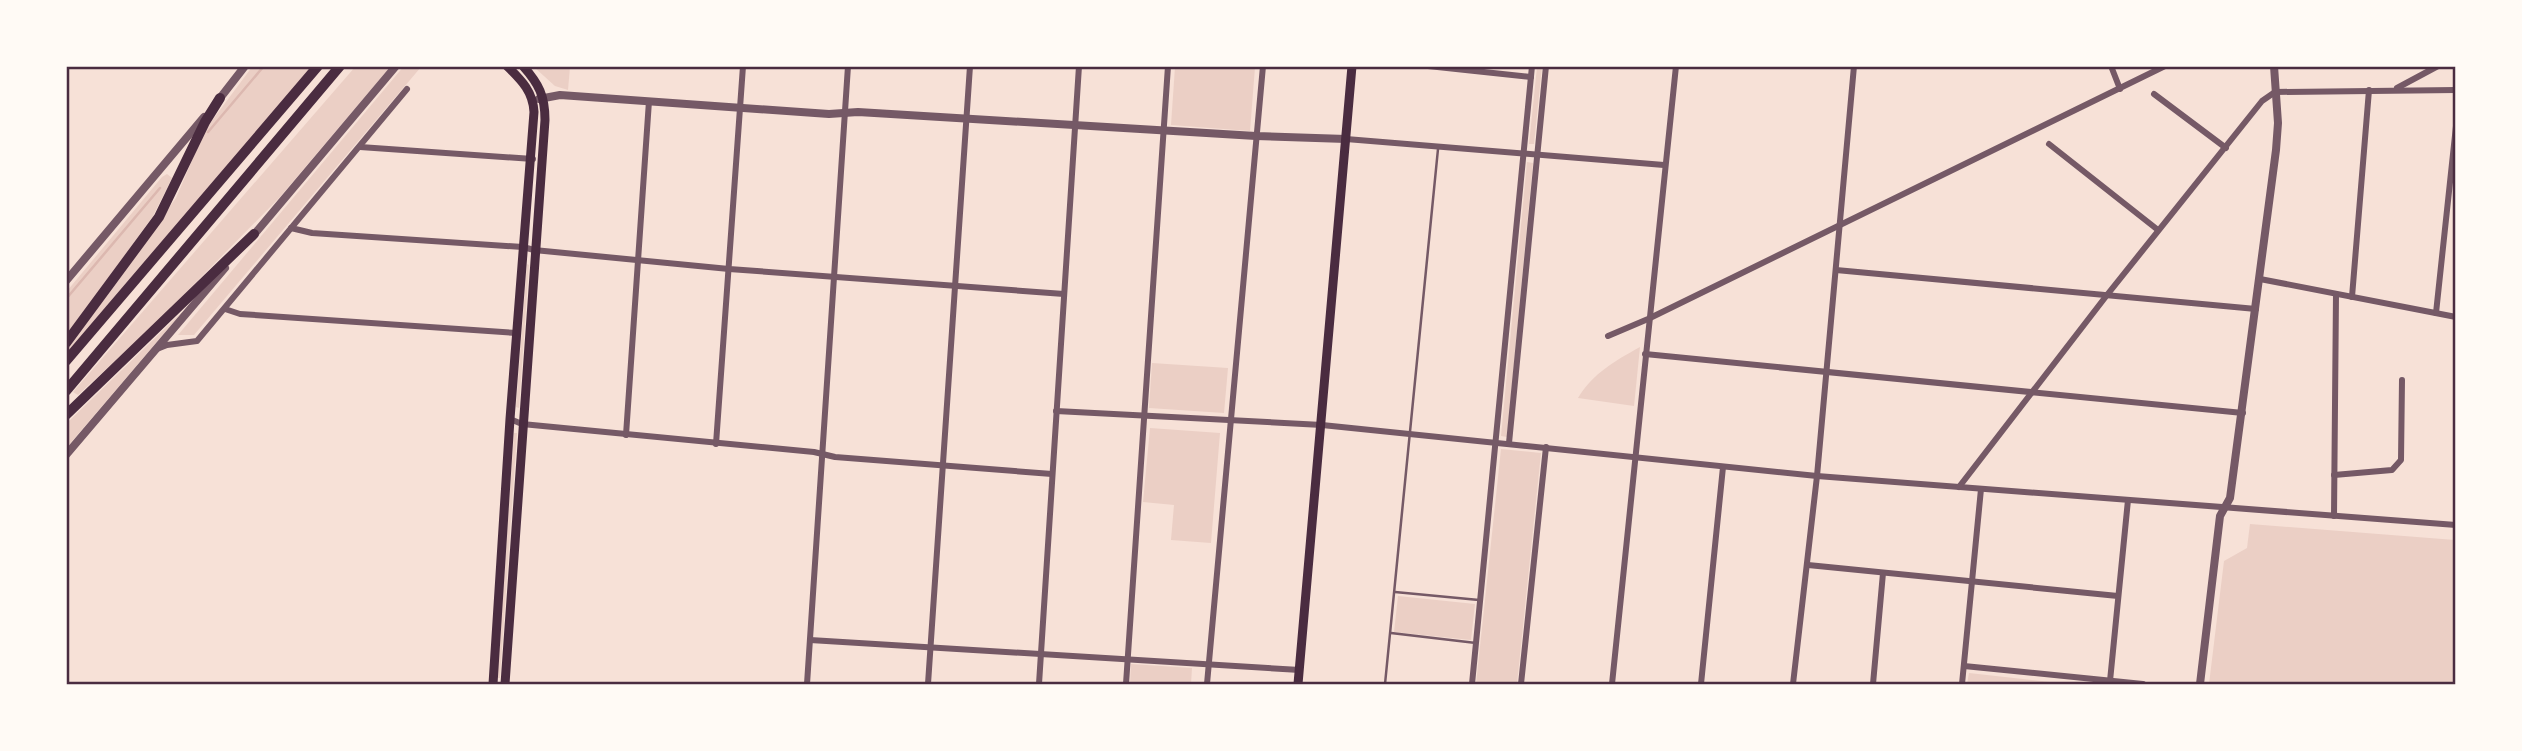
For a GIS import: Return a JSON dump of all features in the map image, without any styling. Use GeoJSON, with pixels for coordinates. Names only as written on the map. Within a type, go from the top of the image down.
{"type":"FeatureCollection","features":[{"type":"Feature","properties":{"kind":"highway"},"geometry":{"type":"LineString","coordinates":[[66,361],[318,66]]}},
{"type":"Feature","properties":{"kind":"highway"},"geometry":{"type":"LineString","coordinates":[[66,391],[340,66]]}},
{"type":"Feature","properties":{"kind":"highway"},"geometry":{"type":"LineString","coordinates":[[66,343],[159,217],[205,122],[220,98]]}},
{"type":"Feature","properties":{"kind":"highway"},"geometry":{"type":"LineString","coordinates":[[66,415],[254,234]]}},
{"type":"Feature","properties":{"kind":"main road"},"geometry":{"type":"LineString","coordinates":[[493,684],[533,102],[528,89],[507,66]]}},
{"type":"Feature","properties":{"kind":"main road"},"geometry":{"type":"LineString","coordinates":[[505,684],[545,120],[544,97],[523,66]]}},
{"type":"Feature","properties":{"kind":"main road"},"geometry":{"type":"LineString","coordinates":[[1298,684],[1352,66]]}},
{"type":"Feature","properties":{"kind":"street"},"geometry":{"type":"LineString","coordinates":[[66,281],[245,66]]}},
{"type":"Feature","properties":{"kind":"street"},"geometry":{"type":"LineString","coordinates":[[66,455],[396,66]]}},
{"type":"Feature","properties":{"kind":"street"},"geometry":{"type":"LineString","coordinates":[[716,444],[743,66]]}},
{"type":"Feature","properties":{"kind":"street"},"geometry":{"type":"LineString","coordinates":[[807,684],[848,66]]}},
{"type":"Feature","properties":{"kind":"street"},"geometry":{"type":"LineString","coordinates":[[928,684],[970,66]]}},
{"type":"Feature","properties":{"kind":"street"},"geometry":{"type":"LineString","coordinates":[[1039,684],[1079,66]]}},
{"type":"Feature","properties":{"kind":"street"},"geometry":{"type":"LineString","coordinates":[[1126,684],[1168,66]]}},
{"type":"Feature","properties":{"kind":"street"},"geometry":{"type":"LineString","coordinates":[[1207,684],[1263,66]]}},
{"type":"Feature","properties":{"kind":"street"},"geometry":{"type":"LineString","coordinates":[[1428,66],[1531,77]]}},
{"type":"Feature","properties":{"kind":"street"},"geometry":{"type":"LineString","coordinates":[[1472,684],[1532,66]]}},
{"type":"Feature","properties":{"kind":"street"},"geometry":{"type":"LineString","coordinates":[[1510,443],[1546,66]]}},
{"type":"Feature","properties":{"kind":"street"},"geometry":{"type":"LineString","coordinates":[[1612,684],[1676,66]]}},
{"type":"Feature","properties":{"kind":"street"},"geometry":{"type":"LineString","coordinates":[[1793,684],[1817,476],[1854,66]]}},
{"type":"Feature","properties":{"kind":"street"},"geometry":{"type":"LineString","coordinates":[[1608,336],[1648,319],[2165,66]]}},
{"type":"Feature","properties":{"kind":"street"},"geometry":{"type":"LineString","coordinates":[[2200,684],[2220,516],[2230,498],[2243,413],[2276,150],[2278,123],[2274,66]]}},
{"type":"Feature","properties":{"kind":"street"},"geometry":{"type":"LineString","coordinates":[[2395,89],[2438,66]]}},
{"type":"Feature","properties":{"kind":"street"},"geometry":{"type":"LineString","coordinates":[[2110,67],[2120,89]]}},
{"type":"Feature","properties":{"kind":"street"},"geometry":{"type":"LineString","coordinates":[[156,349],[197,341],[407,89]]}},
{"type":"Feature","properties":{"kind":"street"},"geometry":{"type":"LineString","coordinates":[[2352,297],[2369,90]]}},
{"type":"Feature","properties":{"kind":"street"},"geometry":{"type":"LineString","coordinates":[[1959,487],[2158,230],[2262,101],[2275,92],[2455,90]]}},
{"type":"Feature","properties":{"kind":"street"},"geometry":{"type":"LineString","coordinates":[[2154,94],[2226,148]]}},
{"type":"Feature","properties":{"kind":"street"},"geometry":{"type":"LineString","coordinates":[[533,102],[560,95],[1346,139],[1664,165]]}},
{"type":"Feature","properties":{"kind":"street"},"geometry":{"type":"LineString","coordinates":[[626,435],[649,101]]}},
{"type":"Feature","properties":{"kind":"street"},"geometry":{"type":"LineString","coordinates":[[2435,313],[2455,126]]}},
{"type":"Feature","properties":{"kind":"street"},"geometry":{"type":"LineString","coordinates":[[2049,144],[2158,230]]}},
{"type":"Feature","properties":{"kind":"street"},"geometry":{"type":"LineString","coordinates":[[360,147],[541,160]]}},
{"type":"Feature","properties":{"kind":"street"},"geometry":{"type":"LineString","coordinates":[[291,228],[312,233],[523,247],[729,270],[1064,294]]}},
{"type":"Feature","properties":{"kind":"street"},"geometry":{"type":"LineString","coordinates":[[1836,270],[2256,309]]}},
{"type":"Feature","properties":{"kind":"street"},"geometry":{"type":"LineString","coordinates":[[2260,279],[2455,317]]}},
{"type":"Feature","properties":{"kind":"street"},"geometry":{"type":"LineString","coordinates":[[2334,516],[2336,294]]}},
{"type":"Feature","properties":{"kind":"street"},"geometry":{"type":"LineString","coordinates":[[225,309],[240,314],[517,333]]}},
{"type":"Feature","properties":{"kind":"street"},"geometry":{"type":"LineString","coordinates":[[1645,354],[2243,413]]}},
{"type":"Feature","properties":{"kind":"street"},"geometry":{"type":"LineString","coordinates":[[2334,475],[2392,470],[2399,465],[2402,380]]}},
{"type":"Feature","properties":{"kind":"street"},"geometry":{"type":"LineString","coordinates":[[1056,411],[1322,425],[1817,476],[2455,525]]}},
{"type":"Feature","properties":{"kind":"street"},"geometry":{"type":"LineString","coordinates":[[510,419],[522,424],[835,457],[1052,474]]}},
{"type":"Feature","properties":{"kind":"street"},"geometry":{"type":"LineString","coordinates":[[1521,684],[1546,447]]}},
{"type":"Feature","properties":{"kind":"street"},"geometry":{"type":"LineString","coordinates":[[1701,684],[1723,467]]}},
{"type":"Feature","properties":{"kind":"street"},"geometry":{"type":"LineString","coordinates":[[1962,684],[1981,489]]}},
{"type":"Feature","properties":{"kind":"street"},"geometry":{"type":"LineString","coordinates":[[2110,681],[2129,500]]}},
{"type":"Feature","properties":{"kind":"street"},"geometry":{"type":"LineString","coordinates":[[1808,565],[2118,596]]}},
{"type":"Feature","properties":{"kind":"street"},"geometry":{"type":"LineString","coordinates":[[1873,684],[1883,573]]}},
{"type":"Feature","properties":{"kind":"street"},"geometry":{"type":"LineString","coordinates":[[810,640],[1300,670]]}},
{"type":"Feature","properties":{"kind":"street"},"geometry":{"type":"LineString","coordinates":[[1964,666],[2082,682],[2143,684]]}},
{"type":"Feature","properties":{"kind":"lane"},"geometry":{"type":"LineString","coordinates":[[1385,684],[1439,146]]}},
{"type":"Feature","properties":{"kind":"lane"},"geometry":{"type":"LineString","coordinates":[[1395,592],[1480,600]]}},
{"type":"Feature","properties":{"kind":"lane"},"geometry":{"type":"LineString","coordinates":[[1391,634],[1476,643]]}},
{"type":"Feature","properties":{"kind":"shaded area"},"geometry":{"type":"Polygon","coordinates":[[[404,66],[421,67],[194,335],[178,335],[404,66]]]}},
{"type":"Feature","properties":{"kind":"shaded area"},"geometry":{"type":"Polygon","coordinates":[[[252,67],[311,67],[67,357],[67,349],[176,198],[205,130],[252,67]]]}},
{"type":"Feature","properties":{"kind":"shaded area"},"geometry":{"type":"Polygon","coordinates":[[[355,67],[390,67],[279,198],[154,325],[78,395],[73,392],[355,67]]]}},
{"type":"Feature","properties":{"kind":"shaded area"},"geometry":{"type":"Polygon","coordinates":[[[534,67],[570,67],[568,90],[555,86],[534,67]]]}},
{"type":"Feature","properties":{"kind":"shaded area"},"geometry":{"type":"Polygon","coordinates":[[[1175,67],[1255,67],[1250,131],[1171,125],[1175,67]]]}},
{"type":"Feature","properties":{"kind":"shaded area"},"geometry":{"type":"Polygon","coordinates":[[[1537,67],[1542,67],[1534,144],[1529,144],[1537,67]]]}},
{"type":"Feature","properties":{"kind":"shaded area"},"geometry":{"type":"Polygon","coordinates":[[[1527,162],[1533,163],[1507,437],[1501,436],[1527,162]]]}},
{"type":"Feature","properties":{"kind":"shaded area"},"geometry":{"type":"Polygon","coordinates":[[[167,174],[172,178],[153,216],[67,335],[67,291],[167,174]]]}},
{"type":"Feature","properties":{"kind":"shaded area"},"geometry":{"type":"Polygon","coordinates":[[[527,264],[529,265],[519,408],[516,407],[527,264]]]}},
{"type":"Feature","properties":{"kind":"shaded area"},"geometry":{"type":"Polygon","coordinates":[[[184,310],[67,447],[67,423],[184,310]]]}},
{"type":"Feature","properties":{"kind":"shaded area"},"geometry":{"type":"Polygon","coordinates":[[[1640,347],[1634,406],[1578,398],[1598,375],[1640,347]]]}},
{"type":"Feature","properties":{"kind":"shaded area"},"geometry":{"type":"Polygon","coordinates":[[[1152,363],[1228,368],[1224,413],[1149,408],[1152,363]]]}},
{"type":"Feature","properties":{"kind":"shaded area"},"geometry":{"type":"Polygon","coordinates":[[[1150,428],[1220,433],[1211,543],[1171,540],[1174,505],[1143,502],[1150,428]]]}},
{"type":"Feature","properties":{"kind":"shaded area"},"geometry":{"type":"Polygon","coordinates":[[[514,433],[517,433],[500,678],[497,678],[514,433]]]}},
{"type":"Feature","properties":{"kind":"shaded area"},"geometry":{"type":"Polygon","coordinates":[[[1501,449],[1541,453],[1517,684],[1476,684],[1501,449]]]}},
{"type":"Feature","properties":{"kind":"shaded area"},"geometry":{"type":"Polygon","coordinates":[[[2250,524],[2455,540],[2455,684],[2209,684],[2224,561],[2247,548],[2250,524]]]}},
{"type":"Feature","properties":{"kind":"shaded area"},"geometry":{"type":"Polygon","coordinates":[[[1398,596],[1475,604],[1471,640],[1394,632],[1398,596]]]}},
{"type":"Feature","properties":{"kind":"shaded area"},"geometry":{"type":"Polygon","coordinates":[[[1131,664],[1192,668],[1191,684],[1130,684],[1131,664]]]}},
{"type":"Feature","properties":{"kind":"shaded area"},"geometry":{"type":"Polygon","coordinates":[[[1969,673],[2069,684],[1967,684],[1969,673]]]}},
{"type":"Feature","properties":{"kind":"waterway"},"geometry":{"type":"LineString","coordinates":[[208,132],[264,66]]}},
{"type":"Feature","properties":{"kind":"waterway"},"geometry":{"type":"LineString","coordinates":[[66,299],[160,188]]}}]}
